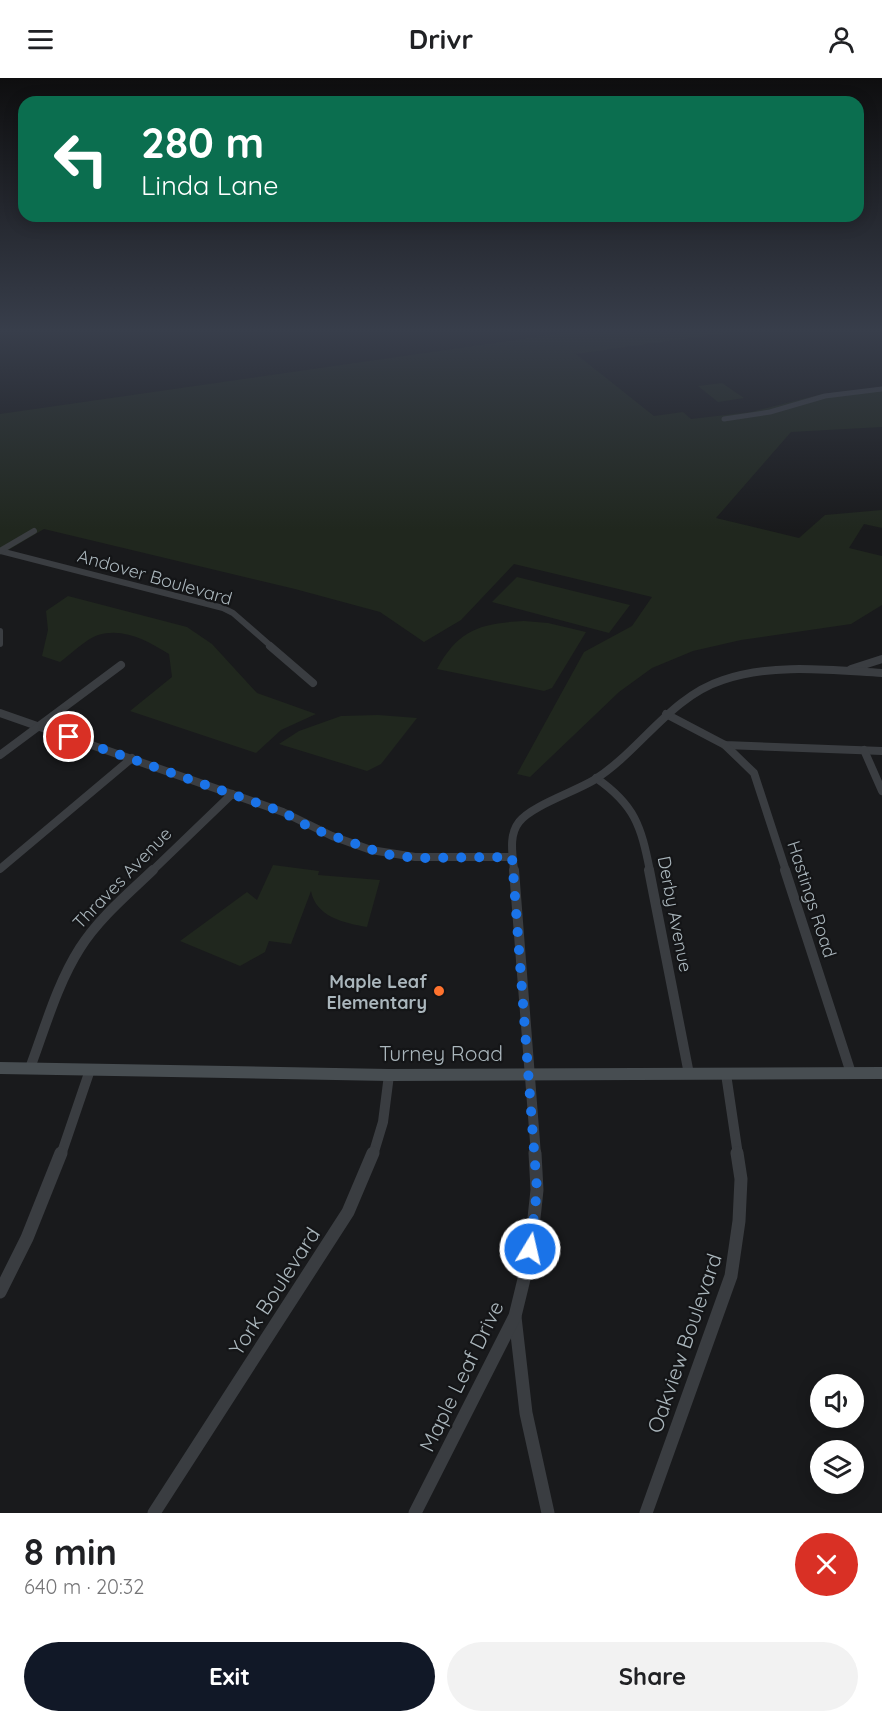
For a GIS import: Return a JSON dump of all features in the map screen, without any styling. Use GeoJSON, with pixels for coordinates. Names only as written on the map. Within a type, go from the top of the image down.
{"type":"FeatureCollection","features":[{"type":"Feature","properties":{"kind":"main road","name":"Turney Road"},"geometry":{"type":"LineString","coordinates":[[0,1068],[389,1075],[882,1073]]}},
{"type":"Feature","properties":{"kind":"street"},"geometry":{"type":"LineString","coordinates":[[724,420],[764,414],[825,396]]}},
{"type":"Feature","properties":{"kind":"street"},"geometry":{"type":"LineString","coordinates":[[0,550],[34,531]]}},
{"type":"Feature","properties":{"kind":"street","name":"Andover Boulevard"},"geometry":{"type":"LineString","coordinates":[[0,550],[223,608],[234,613],[313,684]]}},
{"type":"Feature","properties":{"kind":"street"},"geometry":{"type":"LineString","coordinates":[[0,631],[0,644]]}},
{"type":"Feature","properties":{"kind":"street"},"geometry":{"type":"LineString","coordinates":[[845,671],[882,659]]}},
{"type":"Feature","properties":{"kind":"street"},"geometry":{"type":"LineString","coordinates":[[0,755],[121,665]]}},
{"type":"Feature","properties":{"kind":"street"},"geometry":{"type":"LineString","coordinates":[[597,778],[625,757],[666,714],[695,691],[723,680],[754,672],[797,669],[882,673]]}},
{"type":"Feature","properties":{"kind":"street"},"geometry":{"type":"LineString","coordinates":[[0,712],[283,812],[311,828],[384,854],[415,858],[512,857]]}},
{"type":"Feature","properties":{"kind":"street"},"geometry":{"type":"LineString","coordinates":[[666,714],[725,745],[882,751]]}},
{"type":"Feature","properties":{"kind":"street","name":"Hastings Road"},"geometry":{"type":"LineString","coordinates":[[725,745],[754,773],[851,1073]]}},
{"type":"Feature","properties":{"kind":"street"},"geometry":{"type":"LineString","coordinates":[[864,750],[882,791]]}},
{"type":"Feature","properties":{"kind":"street"},"geometry":{"type":"LineString","coordinates":[[0,869],[132,758]]}},
{"type":"Feature","properties":{"kind":"street","name":"Maple Leaf Drive"},"geometry":{"type":"LineString","coordinates":[[415,1513],[515,1316],[530,1249],[537,1190],[512,832],[517,822],[534,810],[597,778]]}},
{"type":"Feature","properties":{"kind":"street","name":"Derby Avenue"},"geometry":{"type":"LineString","coordinates":[[597,778],[621,795],[634,812],[642,832],[688,1074]]}},
{"type":"Feature","properties":{"kind":"street","name":"Thraves Avenue"},"geometry":{"type":"LineString","coordinates":[[30,1068],[64,977],[81,947],[100,921],[232,794]]}},
{"type":"Feature","properties":{"kind":"street"},"geometry":{"type":"LineString","coordinates":[[0,1292],[39,1215],[71,1130],[90,1070]]}},
{"type":"Feature","properties":{"kind":"street","name":"Oakview Boulevard"},"geometry":{"type":"LineString","coordinates":[[646,1513],[730,1276],[736,1250],[741,1179],[726,1074]]}},
{"type":"Feature","properties":{"kind":"street","name":"York Boulevard"},"geometry":{"type":"LineString","coordinates":[[153,1513],[348,1212],[376,1147],[383,1122],[389,1075]]}},
{"type":"Feature","properties":{"kind":"street"},"geometry":{"type":"LineString","coordinates":[[515,1316],[526,1413],[548,1513]]}},
{"type":"Feature","properties":{"kind":"shaded area"},"geometry":{"type":"Polygon","coordinates":[[[125,396],[629,396],[654,416],[683,412],[691,419],[751,412],[814,396],[882,396],[882,427],[791,432],[716,518],[799,538],[825,515],[882,510],[882,528],[864,524],[849,548],[882,556],[882,605],[851,624],[741,640],[693,651],[652,668],[619,692],[530,777],[517,774],[584,652],[632,626],[652,597],[514,564],[461,620],[424,642],[380,612],[295,589],[44,529],[0,555],[0,414],[125,396]]]}},
{"type":"Feature","properties":{"kind":"shaded area"},"geometry":{"type":"Polygon","coordinates":[[[710,396],[741,396],[744,398],[718,402],[710,396]]]}},
{"type":"Feature","properties":{"kind":"shaded area"},"geometry":{"type":"Polygon","coordinates":[[[517,577],[630,605],[609,633],[492,602],[517,577]]]}},
{"type":"Feature","properties":{"kind":"shaded area"},"geometry":{"type":"Polygon","coordinates":[[[68,596],[187,627],[212,644],[257,693],[316,714],[281,730],[256,753],[130,711],[172,677],[169,654],[144,640],[126,634],[108,633],[93,637],[60,662],[42,656],[48,630],[46,611],[68,596]]]}},
{"type":"Feature","properties":{"kind":"shaded area"},"geometry":{"type":"Polygon","coordinates":[[[524,621],[548,623],[586,632],[552,688],[544,691],[437,669],[454,645],[473,631],[496,624],[524,621]]]}},
{"type":"Feature","properties":{"kind":"shaded area"},"geometry":{"type":"Polygon","coordinates":[[[378,715],[417,718],[381,764],[367,771],[279,744],[299,731],[341,716],[378,715]]]}},
{"type":"Feature","properties":{"kind":"shaded area"},"geometry":{"type":"Polygon","coordinates":[[[273,865],[319,871],[318,875],[380,880],[367,927],[340,921],[325,913],[314,900],[311,891],[291,944],[269,941],[265,952],[240,966],[180,941],[247,892],[257,900],[273,865]]]}},
{"type":"Feature","properties":{"kind":"place","name":"Maple Leaf Elementary"},"geometry":{"type":"Point","coordinates":[439,991]}},
{"type":"Feature","properties":{"kind":"route"},"geometry":{"type":"LineString","coordinates":[[69,737],[283,812],[311,828],[384,854],[415,858],[512,857],[536,1160],[537,1190],[530,1249]]}}]}
